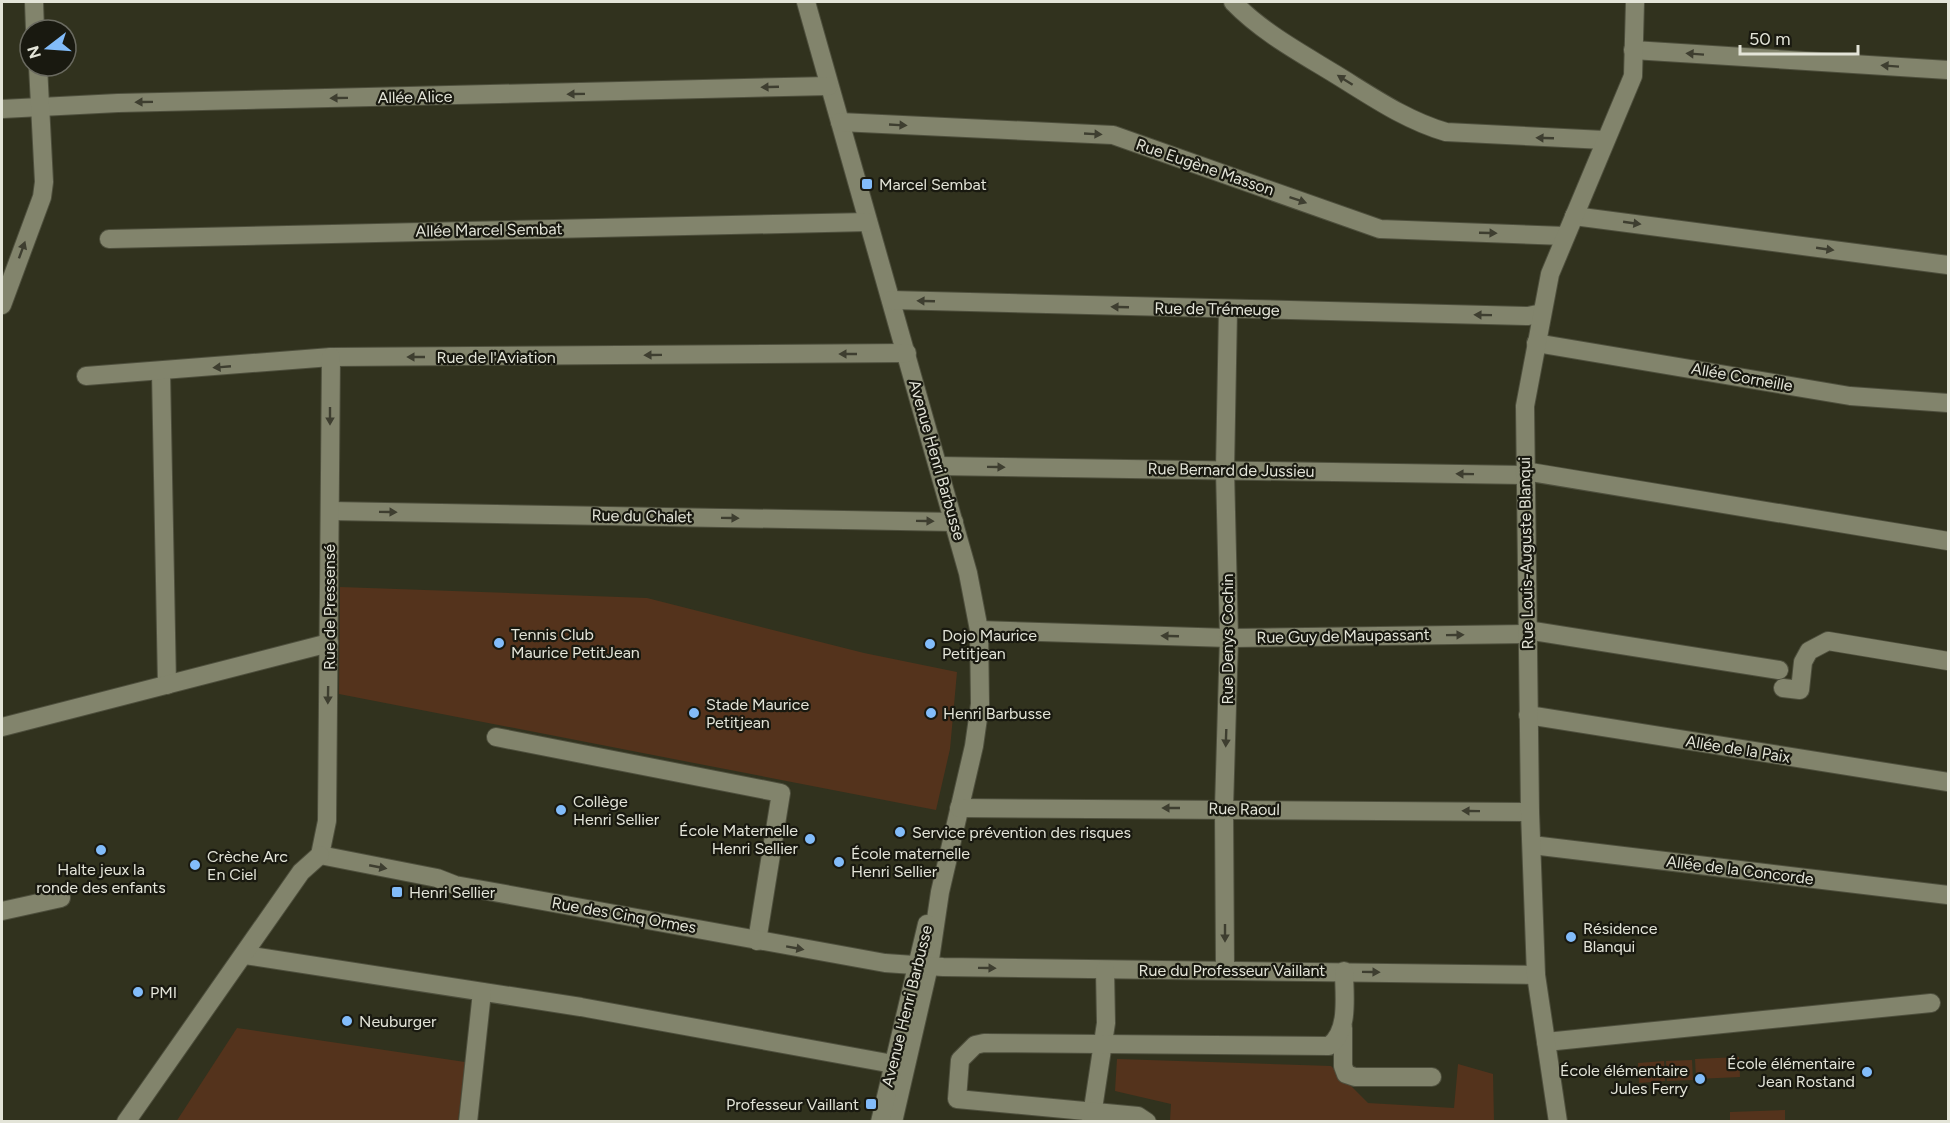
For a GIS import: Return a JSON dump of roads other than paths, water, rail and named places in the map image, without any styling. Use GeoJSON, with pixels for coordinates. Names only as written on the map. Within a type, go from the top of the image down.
{"type":"FeatureCollection","features":[{"type":"Feature","properties":{"kind":"street"},"geometry":{"type":"LineString","coordinates":[[34,2],[35,18]]}},
{"type":"Feature","properties":{"kind":"street","name":"Avenue Henri Barbusse"},"geometry":{"type":"LineString","coordinates":[[806,2],[954,522],[968,573],[979,630],[980,704],[974,746],[940,892],[928,917],[922,965],[893,1122]]}},
{"type":"Feature","properties":{"kind":"street"},"geometry":{"type":"LineString","coordinates":[[1233,2],[1252,21],[1395,111],[1446,132],[1604,140]]}},
{"type":"Feature","properties":{"kind":"street","name":"Rue Louis-Auguste Blanqui"},"geometry":{"type":"LineString","coordinates":[[1558,1122],[1536,975],[1528,715],[1525,405],[1550,274],[1604,140],[1633,76],[1635,2]]}},
{"type":"Feature","properties":{"kind":"street"},"geometry":{"type":"LineString","coordinates":[[1633,50],[1948,70]]}},
{"type":"Feature","properties":{"kind":"street"},"geometry":{"type":"LineString","coordinates":[[2,305],[42,197],[45,182],[39,78]]}},
{"type":"Feature","properties":{"kind":"street","name":"Allée Alice"},"geometry":{"type":"LineString","coordinates":[[2,109],[41,106],[829,86]]}},
{"type":"Feature","properties":{"kind":"street","name":"Rue Eugène Masson"},"geometry":{"type":"LineString","coordinates":[[840,122],[1113,135],[1380,228],[1565,236]]}},
{"type":"Feature","properties":{"kind":"street"},"geometry":{"type":"LineString","coordinates":[[1574,216],[1948,266]]}},
{"type":"Feature","properties":{"kind":"street","name":"Allée Marcel Sembat"},"geometry":{"type":"LineString","coordinates":[[109,239],[868,222]]}},
{"type":"Feature","properties":{"kind":"street","name":"Rue de Trémeuge"},"geometry":{"type":"LineString","coordinates":[[891,300],[1528,316],[1542,313]]}},
{"type":"Feature","properties":{"kind":"street","name":"Rue Denys Cochin"},"geometry":{"type":"LineString","coordinates":[[1225,969],[1224,808],[1229,638],[1225,470],[1228,310]]}},
{"type":"Feature","properties":{"kind":"street","name":"Allée Corneille"},"geometry":{"type":"LineString","coordinates":[[1536,343],[1850,396],[1948,403]]}},
{"type":"Feature","properties":{"kind":"street","name":"Rue de l'Aviation"},"geometry":{"type":"LineString","coordinates":[[86,376],[161,372],[331,357],[907,353]]}},
{"type":"Feature","properties":{"kind":"street","name":"Rue de Pressensé"},"geometry":{"type":"LineString","coordinates":[[320,855],[327,821],[331,357]]}},
{"type":"Feature","properties":{"kind":"street"},"geometry":{"type":"LineString","coordinates":[[161,372],[167,685]]}},
{"type":"Feature","properties":{"kind":"street","name":"Rue Bernard de Jussieu"},"geometry":{"type":"LineString","coordinates":[[938,466],[1524,473],[1948,541]]}},
{"type":"Feature","properties":{"kind":"street","name":"Rue du Chalet"},"geometry":{"type":"LineString","coordinates":[[330,511],[954,522]]}},
{"type":"Feature","properties":{"kind":"street","name":"Rue Guy de Maupassant"},"geometry":{"type":"LineString","coordinates":[[979,630],[1229,638],[1527,632],[1781,679],[1800,690],[1803,662],[1809,651],[1828,641],[1948,662]]}},
{"type":"Feature","properties":{"kind":"street"},"geometry":{"type":"LineString","coordinates":[[2,727],[329,643]]}},
{"type":"Feature","properties":{"kind":"street","name":"Allée de la Paix"},"geometry":{"type":"LineString","coordinates":[[1528,715],[1948,782]]}},
{"type":"Feature","properties":{"kind":"street"},"geometry":{"type":"LineString","coordinates":[[496,737],[781,793],[757,941]]}},
{"type":"Feature","properties":{"kind":"street","name":"Rue Raoul"},"geometry":{"type":"LineString","coordinates":[[959,808],[1224,808],[1530,812]]}},
{"type":"Feature","properties":{"kind":"street","name":"Allée de la Concorde"},"geometry":{"type":"LineString","coordinates":[[1532,845],[1948,895]]}},
{"type":"Feature","properties":{"kind":"street"},"geometry":{"type":"LineString","coordinates":[[126,1122],[301,872],[320,855]]}},
{"type":"Feature","properties":{"kind":"street","name":"Rue des Cinq Ormes"},"geometry":{"type":"LineString","coordinates":[[320,855],[437,878],[455,885],[742,936],[757,941],[885,963],[922,965]]}},
{"type":"Feature","properties":{"kind":"street"},"geometry":{"type":"LineString","coordinates":[[2,910],[61,898]]}},
{"type":"Feature","properties":{"kind":"street"},"geometry":{"type":"LineString","coordinates":[[245,955],[581,1007],[893,1064]]}},
{"type":"Feature","properties":{"kind":"street","name":"Avenue Henri Barbusse"},"geometry":{"type":"LineString","coordinates":[[880,1122],[893,1064],[922,965]]}},
{"type":"Feature","properties":{"kind":"street","name":"Rue du Professeur Vaillant"},"geometry":{"type":"LineString","coordinates":[[922,965],[1105,970],[1225,969],[1536,975]]}},
{"type":"Feature","properties":{"kind":"street"},"geometry":{"type":"LineString","coordinates":[[1092,1117],[1103,1043],[1105,970]]}},
{"type":"Feature","properties":{"kind":"street"},"geometry":{"type":"LineString","coordinates":[[1344,971],[1343,1066],[1346,1074],[1354,1077],[1432,1077]]}},
{"type":"Feature","properties":{"kind":"street"},"geometry":{"type":"LineString","coordinates":[[468,1122],[482,992]]}},
{"type":"Feature","properties":{"kind":"street"},"geometry":{"type":"LineString","coordinates":[[1546,1042],[1931,1003]]}},
{"type":"Feature","properties":{"kind":"street"},"geometry":{"type":"LineString","coordinates":[[1147,1122],[1138,1116],[1092,1117],[957,1099],[960,1060],[975,1045],[984,1043],[1322,1047],[1336,1041],[1343,1025]]}},
{"type":"Feature","properties":{"kind":"place","name":"Marcel Sembat"},"geometry":{"type":"Point","coordinates":[867,184]}},
{"type":"Feature","properties":{"kind":"place","name":"Tennis Club Maurice PetitJean"},"geometry":{"type":"Point","coordinates":[499,643]}},
{"type":"Feature","properties":{"kind":"place","name":"Dojo Maurice Petitjean"},"geometry":{"type":"Point","coordinates":[930,644]}},
{"type":"Feature","properties":{"kind":"place","name":"Stade Maurice Petitjean"},"geometry":{"type":"Point","coordinates":[694,713]}},
{"type":"Feature","properties":{"kind":"place","name":"Henri Barbusse"},"geometry":{"type":"Point","coordinates":[931,713]}},
{"type":"Feature","properties":{"kind":"place","name":"Collège Henri Sellier"},"geometry":{"type":"Point","coordinates":[561,810]}},
{"type":"Feature","properties":{"kind":"place","name":"Service prévention des risques"},"geometry":{"type":"Point","coordinates":[900,832]}},
{"type":"Feature","properties":{"kind":"place","name":"École Maternelle Henri Sellier"},"geometry":{"type":"Point","coordinates":[810,839]}},
{"type":"Feature","properties":{"kind":"place","name":"Halte jeux la ronde des enfants"},"geometry":{"type":"Point","coordinates":[101,850]}},
{"type":"Feature","properties":{"kind":"place","name":"École maternelle Henri Sellier"},"geometry":{"type":"Point","coordinates":[839,862]}},
{"type":"Feature","properties":{"kind":"place","name":"Crèche Arc En Ciel"},"geometry":{"type":"Point","coordinates":[195,865]}},
{"type":"Feature","properties":{"kind":"place","name":"Henri Sellier"},"geometry":{"type":"Point","coordinates":[397,892]}},
{"type":"Feature","properties":{"kind":"place","name":"Résidence Blanqui"},"geometry":{"type":"Point","coordinates":[1571,937]}},
{"type":"Feature","properties":{"kind":"place","name":"PMI"},"geometry":{"type":"Point","coordinates":[138,992]}},
{"type":"Feature","properties":{"kind":"place","name":"Neuburger"},"geometry":{"type":"Point","coordinates":[347,1021]}},
{"type":"Feature","properties":{"kind":"place","name":"École élémentaire Jean Rostand"},"geometry":{"type":"Point","coordinates":[1867,1072]}},
{"type":"Feature","properties":{"kind":"place","name":"École élémentaire Jules Ferry"},"geometry":{"type":"Point","coordinates":[1700,1079]}},
{"type":"Feature","properties":{"kind":"place","name":"Professeur Vaillant"},"geometry":{"type":"Point","coordinates":[871,1104]}}]}
